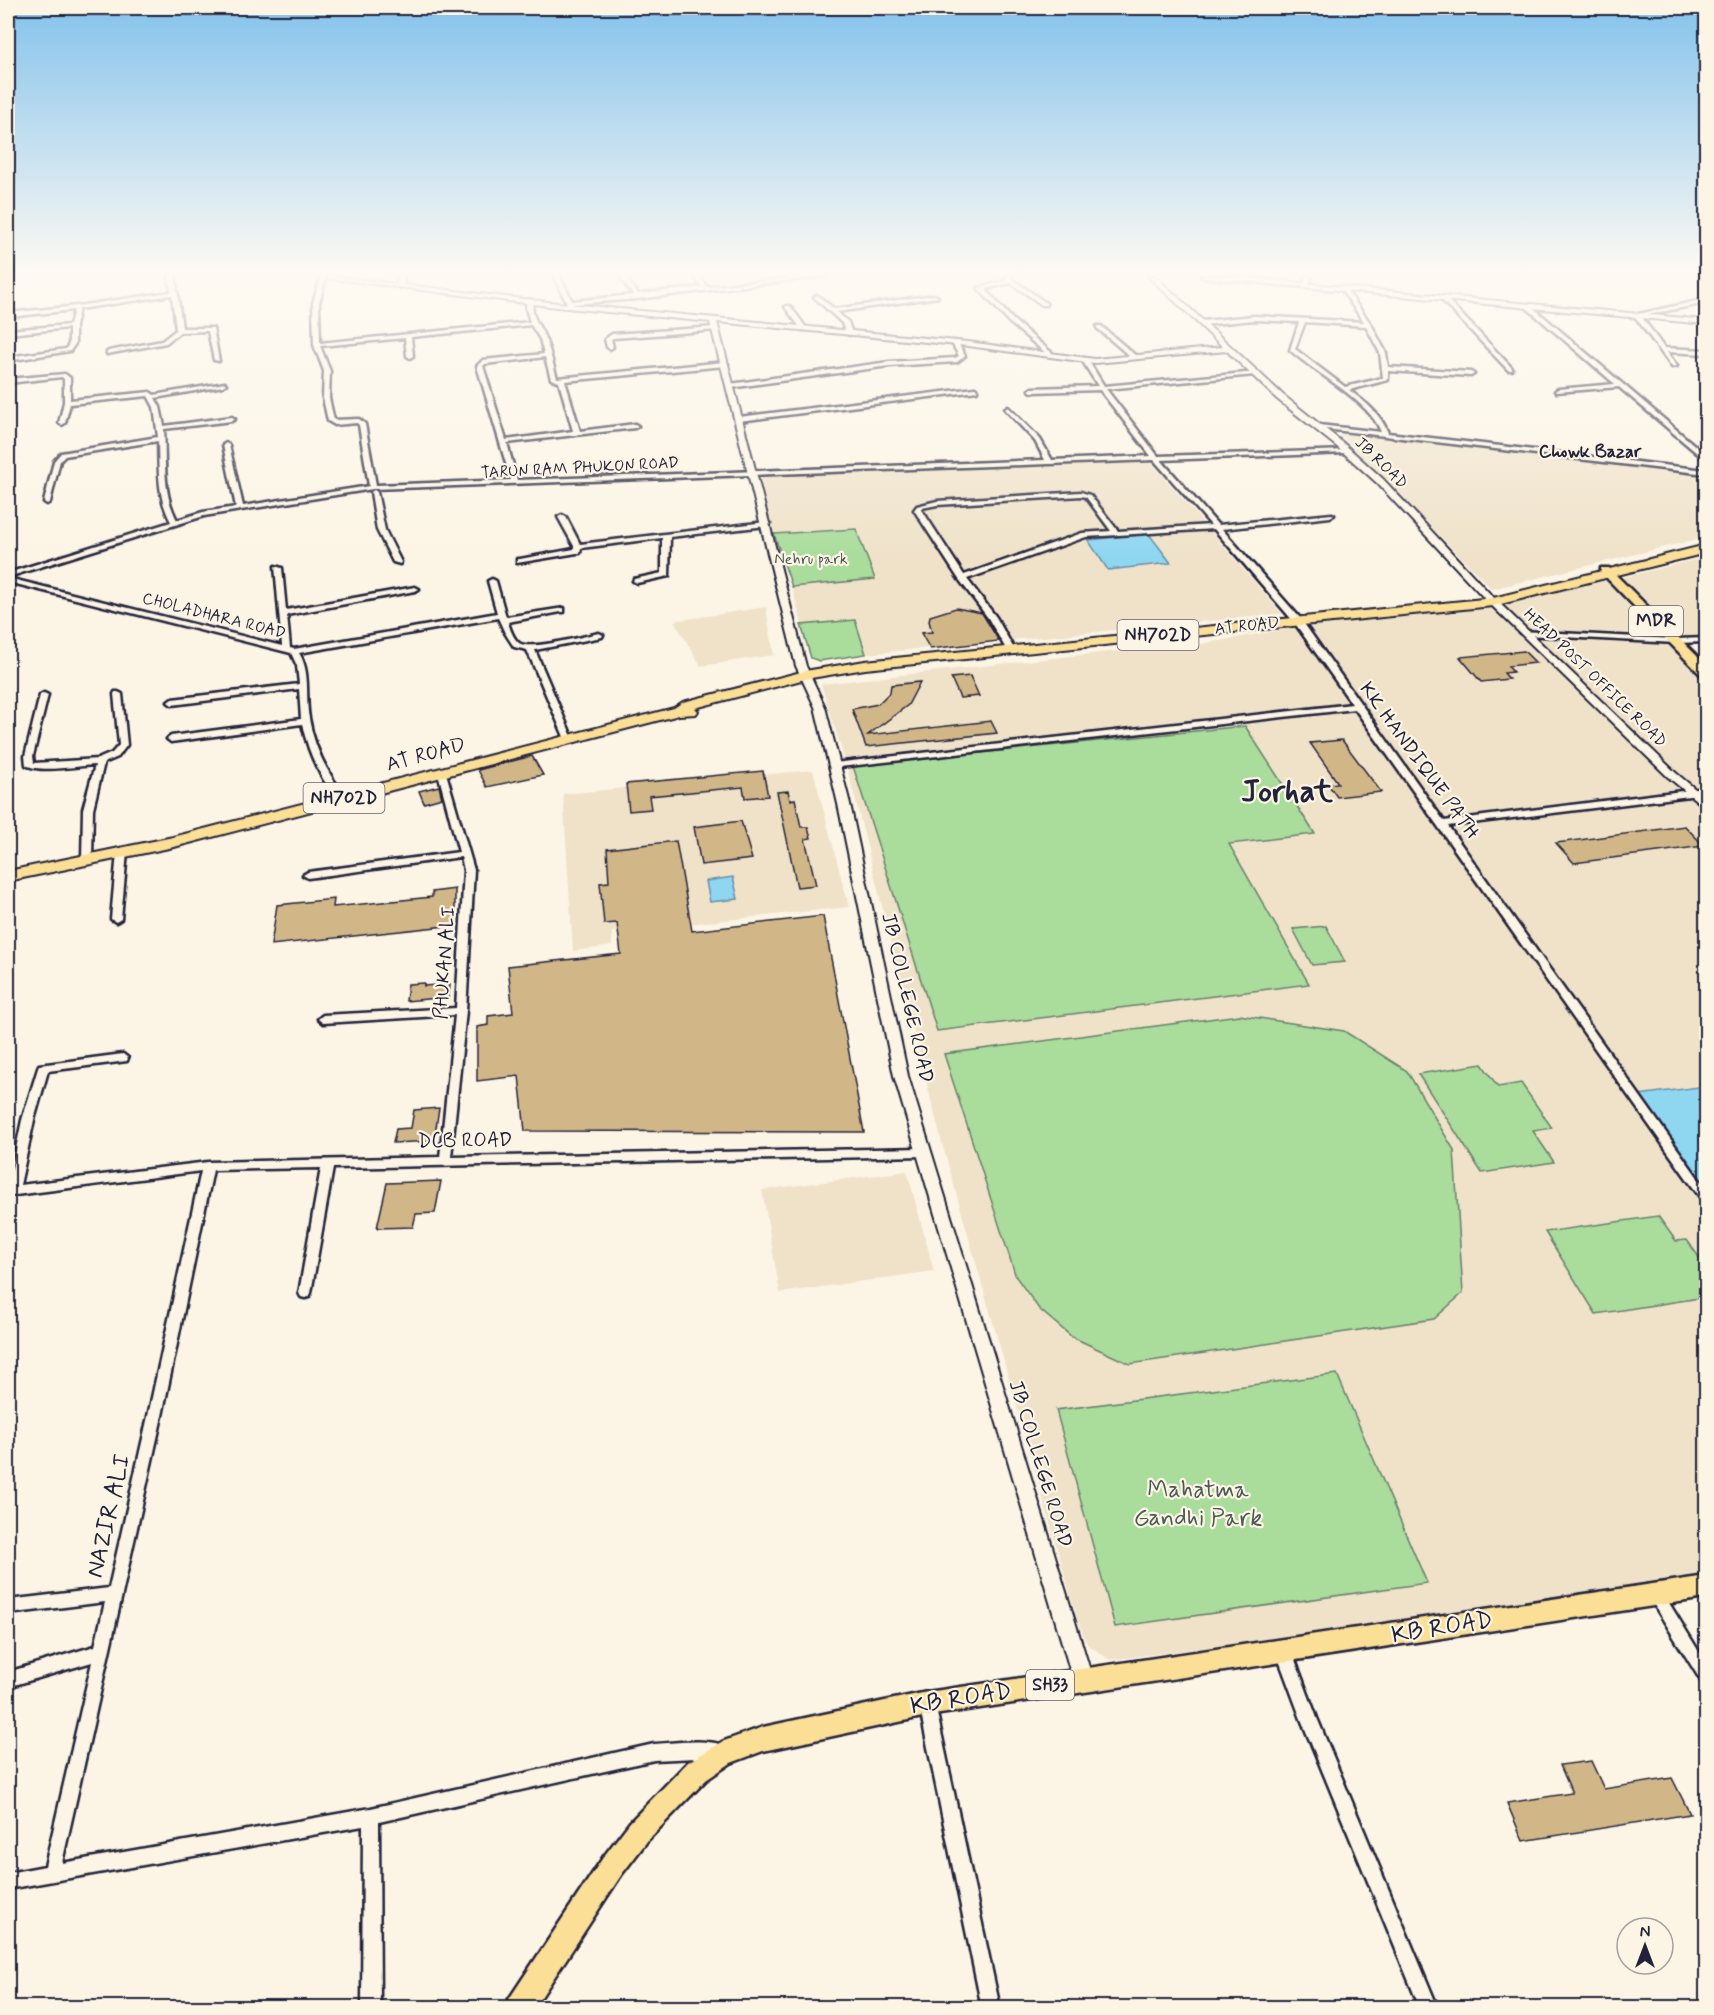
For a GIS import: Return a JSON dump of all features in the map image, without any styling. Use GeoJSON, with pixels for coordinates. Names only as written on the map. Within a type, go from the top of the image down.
{"type":"FeatureCollection","features":[{"type":"Feature","properties":{"kind":"highway","name":"AT ROAD"},"geometry":{"type":"LineString","coordinates":[[1607,573],[1707,544]]}},
{"type":"Feature","properties":{"kind":"highway","name":"AT ROAD"},"geometry":{"type":"LineString","coordinates":[[8,876],[122,852],[342,799],[679,711],[692,711],[807,678],[1010,649],[1297,620],[1432,610],[1493,600],[1707,549]]}},
{"type":"Feature","properties":{"kind":"main road","name":"MDR"},"geometry":{"type":"LineString","coordinates":[[1607,573],[1707,672]]}},
{"type":"Feature","properties":{"kind":"main road","name":"KB ROAD"},"geometry":{"type":"LineString","coordinates":[[518,2007],[606,1874],[639,1831],[697,1771],[724,1752],[763,1739],[927,1704],[1707,1587]]}},
{"type":"Feature","properties":{"kind":"street"},"geometry":{"type":"LineString","coordinates":[[327,370],[326,390],[331,421],[362,424],[381,530],[397,562]]}},
{"type":"Feature","properties":{"kind":"street"},"geometry":{"type":"LineString","coordinates":[[481,370],[514,480]]}},
{"type":"Feature","properties":{"kind":"street"},"geometry":{"type":"LineString","coordinates":[[551,370],[554,379],[562,380],[663,370]]}},
{"type":"Feature","properties":{"kind":"street","name":"JB COLLEGE ROAD"},"geometry":{"type":"LineString","coordinates":[[726,370],[807,678],[820,707],[901,1076],[1083,1680]]}},
{"type":"Feature","properties":{"kind":"street"},"geometry":{"type":"LineString","coordinates":[[730,386],[845,370]]}},
{"type":"Feature","properties":{"kind":"street","name":"KK HANDIQUE PATH"},"geometry":{"type":"LineString","coordinates":[[1091,370],[1102,388],[1160,460],[1297,620],[1707,1197]]}},
{"type":"Feature","properties":{"kind":"street","name":"JB ROAD"},"geometry":{"type":"LineString","coordinates":[[1251,370],[1380,481],[1493,600]]}},
{"type":"Feature","properties":{"kind":"street"},"geometry":{"type":"LineString","coordinates":[[1319,370],[1383,423],[1385,434]]}},
{"type":"Feature","properties":{"kind":"street"},"geometry":{"type":"LineString","coordinates":[[1344,389],[1385,380],[1385,370]]}},
{"type":"Feature","properties":{"kind":"street"},"geometry":{"type":"LineString","coordinates":[[1403,370],[1471,374]]}},
{"type":"Feature","properties":{"kind":"street"},"geometry":{"type":"LineString","coordinates":[[1602,370],[1707,458]]}},
{"type":"Feature","properties":{"kind":"street"},"geometry":{"type":"LineString","coordinates":[[1032,390],[1102,388],[1254,373]]}},
{"type":"Feature","properties":{"kind":"street"},"geometry":{"type":"LineString","coordinates":[[8,381],[63,375],[67,378],[67,402],[62,423]]}},
{"type":"Feature","properties":{"kind":"street"},"geometry":{"type":"LineString","coordinates":[[562,380],[577,433]]}},
{"type":"Feature","properties":{"kind":"street"},"geometry":{"type":"LineString","coordinates":[[67,402],[143,393],[153,397],[223,384]]}},
{"type":"Feature","properties":{"kind":"street"},"geometry":{"type":"LineString","coordinates":[[1557,391],[1619,385]]}},
{"type":"Feature","properties":{"kind":"street"},"geometry":{"type":"LineString","coordinates":[[739,419],[975,390]]}},
{"type":"Feature","properties":{"kind":"street"},"geometry":{"type":"LineString","coordinates":[[153,397],[161,440],[165,504],[175,522]]}},
{"type":"Feature","properties":{"kind":"street"},"geometry":{"type":"LineString","coordinates":[[1008,410],[1032,433],[1047,455],[1049,462]]}},
{"type":"Feature","properties":{"kind":"street"},"geometry":{"type":"LineString","coordinates":[[159,428],[232,418]]}},
{"type":"Feature","properties":{"kind":"street"},"geometry":{"type":"LineString","coordinates":[[502,442],[635,426]]}},
{"type":"Feature","properties":{"kind":"street"},"geometry":{"type":"LineString","coordinates":[[1319,427],[1707,472]]}},
{"type":"Feature","properties":{"kind":"street"},"geometry":{"type":"LineString","coordinates":[[47,502],[57,460],[63,454],[161,440]]}},
{"type":"Feature","properties":{"kind":"street"},"geometry":{"type":"LineString","coordinates":[[226,445],[240,507]]}},
{"type":"Feature","properties":{"kind":"street","name":"TARUN RAM PHUKON ROAD"},"geometry":{"type":"LineString","coordinates":[[8,575],[175,522],[240,507],[374,489],[514,480],[1160,460],[1347,451]]}},
{"type":"Feature","properties":{"kind":"street","name":"TARUN RAM PHUKON ROAD"},"geometry":{"type":"LineString","coordinates":[[8,580],[144,536],[226,514],[374,489],[1049,462],[1160,460]]}},
{"type":"Feature","properties":{"kind":"street"},"geometry":{"type":"LineString","coordinates":[[1010,649],[992,617],[962,578],[918,510],[919,507],[937,503],[1081,494],[1088,496],[1115,531]]}},
{"type":"Feature","properties":{"kind":"street"},"geometry":{"type":"LineString","coordinates":[[962,578],[1073,538],[1115,531],[1218,527],[1330,514]]}},
{"type":"Feature","properties":{"kind":"street"},"geometry":{"type":"LineString","coordinates":[[562,517],[578,546]]}},
{"type":"Feature","properties":{"kind":"street"},"geometry":{"type":"LineString","coordinates":[[578,546],[766,524]]}},
{"type":"Feature","properties":{"kind":"street"},"geometry":{"type":"LineString","coordinates":[[637,581],[666,574],[666,536]]}},
{"type":"Feature","properties":{"kind":"street"},"geometry":{"type":"LineString","coordinates":[[520,561],[575,553],[578,546]]}},
{"type":"Feature","properties":{"kind":"street"},"geometry":{"type":"LineString","coordinates":[[278,568],[290,650],[561,610]]}},
{"type":"Feature","properties":{"kind":"street","name":"CHOLADHARA ROAD"},"geometry":{"type":"LineString","coordinates":[[8,580],[290,650],[302,667],[305,721],[319,760],[333,789],[342,799]]}},
{"type":"Feature","properties":{"kind":"street"},"geometry":{"type":"LineString","coordinates":[[492,581],[502,618],[511,638],[518,646],[530,648],[599,635]]}},
{"type":"Feature","properties":{"kind":"street"},"geometry":{"type":"LineString","coordinates":[[284,612],[415,588]]}},
{"type":"Feature","properties":{"kind":"street","name":"HEAD POST OFFICE ROAD"},"geometry":{"type":"LineString","coordinates":[[1493,600],[1672,775],[1701,792],[1707,803]]}},
{"type":"Feature","properties":{"kind":"street"},"geometry":{"type":"LineString","coordinates":[[1528,633],[1676,641],[1707,640]]}},
{"type":"Feature","properties":{"kind":"street"},"geometry":{"type":"LineString","coordinates":[[530,648],[570,739]]}},
{"type":"Feature","properties":{"kind":"street"},"geometry":{"type":"LineString","coordinates":[[172,702],[302,686]]}},
{"type":"Feature","properties":{"kind":"street"},"geometry":{"type":"LineString","coordinates":[[44,696],[29,756],[30,765],[100,762],[115,755],[123,745],[118,694]]}},
{"type":"Feature","properties":{"kind":"street"},"geometry":{"type":"LineString","coordinates":[[834,766],[1356,706]]}},
{"type":"Feature","properties":{"kind":"street"},"geometry":{"type":"LineString","coordinates":[[171,739],[305,721]]}},
{"type":"Feature","properties":{"kind":"street"},"geometry":{"type":"LineString","coordinates":[[87,860],[88,809],[100,762]]}},
{"type":"Feature","properties":{"kind":"street","name":"PHUKAN ALI"},"geometry":{"type":"LineString","coordinates":[[442,773],[469,870],[460,1011],[445,1160]]}},
{"type":"Feature","properties":{"kind":"street"},"geometry":{"type":"LineString","coordinates":[[1442,824],[1701,792]]}},
{"type":"Feature","properties":{"kind":"street"},"geometry":{"type":"LineString","coordinates":[[116,919],[122,852]]}},
{"type":"Feature","properties":{"kind":"street"},"geometry":{"type":"LineString","coordinates":[[308,875],[465,854]]}},
{"type":"Feature","properties":{"kind":"street"},"geometry":{"type":"LineString","coordinates":[[323,1018],[460,1011]]}},
{"type":"Feature","properties":{"kind":"street"},"geometry":{"type":"LineString","coordinates":[[10,1191],[43,1068],[123,1058]]}},
{"type":"Feature","properties":{"kind":"street","name":"DCB ROAD"},"geometry":{"type":"LineString","coordinates":[[10,1191],[208,1166],[924,1152]]}},
{"type":"Feature","properties":{"kind":"street"},"geometry":{"type":"LineString","coordinates":[[305,1293],[328,1164]]}},
{"type":"Feature","properties":{"kind":"street","name":"NAZIR ALI"},"geometry":{"type":"LineString","coordinates":[[51,1875],[155,1416],[208,1166]]}},
{"type":"Feature","properties":{"kind":"street"},"geometry":{"type":"LineString","coordinates":[[8,1607],[114,1594]]}},
{"type":"Feature","properties":{"kind":"street"},"geometry":{"type":"LineString","coordinates":[[1656,1595],[1707,1676]]}},
{"type":"Feature","properties":{"kind":"street"},"geometry":{"type":"LineString","coordinates":[[8,1679],[101,1652]]}},
{"type":"Feature","properties":{"kind":"street"},"geometry":{"type":"LineString","coordinates":[[1284,1652],[1309,1719],[1429,2007]]}},
{"type":"Feature","properties":{"kind":"street"},"geometry":{"type":"LineString","coordinates":[[927,1704],[984,1983],[992,2007]]}},
{"type":"Feature","properties":{"kind":"street"},"geometry":{"type":"LineString","coordinates":[[8,1881],[371,1816],[654,1752],[696,1750],[724,1752]]}},
{"type":"Feature","properties":{"kind":"street"},"geometry":{"type":"LineString","coordinates":[[371,1816],[371,2007]]}},
{"type":"Feature","properties":{"kind":"shaded area","name":"Chowk Bazar"},"geometry":{"type":"Polygon","coordinates":[[[1338,432],[1706,474],[1706,537],[1492,589],[1338,432]]]}},
{"type":"Feature","properties":{"kind":"shaded area"},"geometry":{"type":"Polygon","coordinates":[[[1151,462],[1282,614],[866,654],[819,661],[811,658],[792,587],[774,534],[760,475],[1151,462]]]}},
{"type":"Feature","properties":{"kind":"shaded area"},"geometry":{"type":"Polygon","coordinates":[[[1706,557],[1706,638],[1684,639],[1620,578],[1706,557]]]}},
{"type":"Feature","properties":{"kind":"shaded area"},"geometry":{"type":"Polygon","coordinates":[[[1603,579],[1616,587],[1706,679],[1706,1573],[1348,1629],[1110,1660],[1087,1644],[1077,1618],[943,1147],[847,767],[821,684],[1135,649],[1178,648],[1287,629],[1507,601],[1603,579]]]}},
{"type":"Feature","properties":{"kind":"shaded area"},"geometry":{"type":"Polygon","coordinates":[[[766,607],[774,655],[701,666],[674,621],[766,607]]]}},
{"type":"Feature","properties":{"kind":"shaded area"},"geometry":{"type":"Polygon","coordinates":[[[813,770],[849,907],[612,932],[612,946],[573,951],[563,794],[813,770]]]}},
{"type":"Feature","properties":{"kind":"shaded area"},"geometry":{"type":"Polygon","coordinates":[[[907,1171],[934,1271],[780,1293],[762,1190],[907,1171]]]}},
{"type":"Feature","properties":{"kind":"green space","name":"Nehru park"},"geometry":{"type":"Polygon","coordinates":[[[856,529],[875,579],[792,587],[774,534],[856,529]]]}},
{"type":"Feature","properties":{"kind":"green space"},"geometry":{"type":"Polygon","coordinates":[[[855,620],[866,654],[819,661],[811,658],[801,625],[855,620]]]}},
{"type":"Feature","properties":{"kind":"green space"},"geometry":{"type":"Polygon","coordinates":[[[1245,726],[1315,834],[1229,844],[1309,984],[937,1031],[853,766],[1245,726]]]}},
{"type":"Feature","properties":{"kind":"green space"},"geometry":{"type":"Polygon","coordinates":[[[1326,926],[1345,962],[1312,965],[1293,929],[1326,926]]]}},
{"type":"Feature","properties":{"kind":"green space"},"geometry":{"type":"Polygon","coordinates":[[[1239,1015],[1344,1031],[1407,1071],[1454,1150],[1463,1293],[1434,1319],[1130,1364],[1072,1337],[1039,1309],[1016,1277],[944,1054],[1239,1015]]]}},
{"type":"Feature","properties":{"kind":"green space"},"geometry":{"type":"Polygon","coordinates":[[[1482,1064],[1498,1087],[1521,1083],[1552,1128],[1533,1131],[1554,1162],[1482,1173],[1418,1074],[1482,1064]]]}},
{"type":"Feature","properties":{"kind":"green space"},"geometry":{"type":"Polygon","coordinates":[[[1658,1216],[1676,1241],[1687,1240],[1706,1267],[1706,1297],[1596,1314],[1545,1232],[1658,1216]]]}},
{"type":"Feature","properties":{"kind":"green space","name":"Mahatma Gandhi Park"},"geometry":{"type":"Polygon","coordinates":[[[1337,1374],[1427,1583],[1115,1627],[1056,1410],[1337,1374]]]}},
{"type":"Feature","properties":{"kind":"water"},"geometry":{"type":"Polygon","coordinates":[[[1149,534],[1171,563],[1108,570],[1088,540],[1149,534]]]}},
{"type":"Feature","properties":{"kind":"water"},"geometry":{"type":"Polygon","coordinates":[[[733,877],[738,899],[710,902],[706,881],[733,877]]]}},
{"type":"Feature","properties":{"kind":"water"},"geometry":{"type":"Polygon","coordinates":[[[1706,1086],[1706,1191],[1638,1095],[1706,1086]]]}},
{"type":"Feature","properties":{"kind":"building"},"geometry":{"type":"Polygon","coordinates":[[[956,608],[982,613],[999,641],[930,649],[921,633],[932,632],[930,616],[956,608]]]}},
{"type":"Feature","properties":{"kind":"building"},"geometry":{"type":"Polygon","coordinates":[[[1524,651],[1536,663],[1508,666],[1513,672],[1504,673],[1509,679],[1481,682],[1460,657],[1524,651]]]}},
{"type":"Feature","properties":{"kind":"building"},"geometry":{"type":"Polygon","coordinates":[[[970,676],[979,696],[960,698],[951,678],[970,676]]]}},
{"type":"Feature","properties":{"kind":"building"},"geometry":{"type":"Polygon","coordinates":[[[920,682],[908,705],[868,735],[991,721],[997,733],[866,747],[852,709],[878,704],[890,692],[891,685],[920,682]]]}},
{"type":"Feature","properties":{"kind":"building"},"geometry":{"type":"Polygon","coordinates":[[[1342,740],[1381,792],[1337,797],[1328,784],[1338,783],[1310,743],[1342,740]]]}},
{"type":"Feature","properties":{"kind":"building"},"geometry":{"type":"Polygon","coordinates":[[[532,756],[543,775],[487,787],[478,770],[532,756]]]}},
{"type":"Feature","properties":{"kind":"building"},"geometry":{"type":"Polygon","coordinates":[[[763,771],[768,796],[745,798],[743,787],[649,796],[651,809],[629,811],[626,784],[763,771]]]}},
{"type":"Feature","properties":{"kind":"building"},"geometry":{"type":"Polygon","coordinates":[[[439,786],[442,798],[424,803],[419,791],[439,786]]]}},
{"type":"Feature","properties":{"kind":"building"},"geometry":{"type":"Polygon","coordinates":[[[788,791],[790,800],[795,799],[801,827],[808,827],[811,838],[805,839],[816,885],[797,887],[777,792],[788,791]]]}},
{"type":"Feature","properties":{"kind":"building"},"geometry":{"type":"Polygon","coordinates":[[[741,821],[752,859],[701,865],[694,827],[741,821]]]}},
{"type":"Feature","properties":{"kind":"building"},"geometry":{"type":"Polygon","coordinates":[[[1685,826],[1704,846],[1574,863],[1556,843],[1685,826]]]}},
{"type":"Feature","properties":{"kind":"building"},"geometry":{"type":"Polygon","coordinates":[[[676,841],[692,931],[823,916],[864,1132],[525,1131],[519,1076],[477,1081],[477,1027],[488,1025],[488,1016],[513,1013],[508,966],[621,954],[617,923],[604,924],[600,883],[609,882],[607,849],[676,841]]]}},
{"type":"Feature","properties":{"kind":"building"},"geometry":{"type":"Polygon","coordinates":[[[455,889],[455,925],[271,945],[277,905],[334,899],[333,907],[432,897],[432,892],[455,889]]]}},
{"type":"Feature","properties":{"kind":"building"},"geometry":{"type":"Polygon","coordinates":[[[424,983],[424,986],[450,984],[449,997],[406,1001],[408,984],[424,983]]]}},
{"type":"Feature","properties":{"kind":"building"},"geometry":{"type":"Polygon","coordinates":[[[439,1108],[434,1141],[393,1143],[396,1129],[411,1128],[414,1110],[439,1108]]]}},
{"type":"Feature","properties":{"kind":"building"},"geometry":{"type":"Polygon","coordinates":[[[441,1181],[435,1213],[416,1214],[413,1227],[377,1228],[387,1183],[441,1181]]]}},
{"type":"Feature","properties":{"kind":"building"},"geometry":{"type":"Polygon","coordinates":[[[1591,1761],[1604,1789],[1672,1778],[1690,1814],[1523,1841],[1507,1803],[1572,1793],[1560,1765],[1591,1761]]]}},
{"type":"Feature","properties":{"kind":"district","name":"Chowk Bazar"},"geometry":{"type":"Point","coordinates":[1590,452]}},
{"type":"Feature","properties":{"kind":"district","name":"Jorhat"},"geometry":{"type":"Point","coordinates":[1287,792]}}]}
